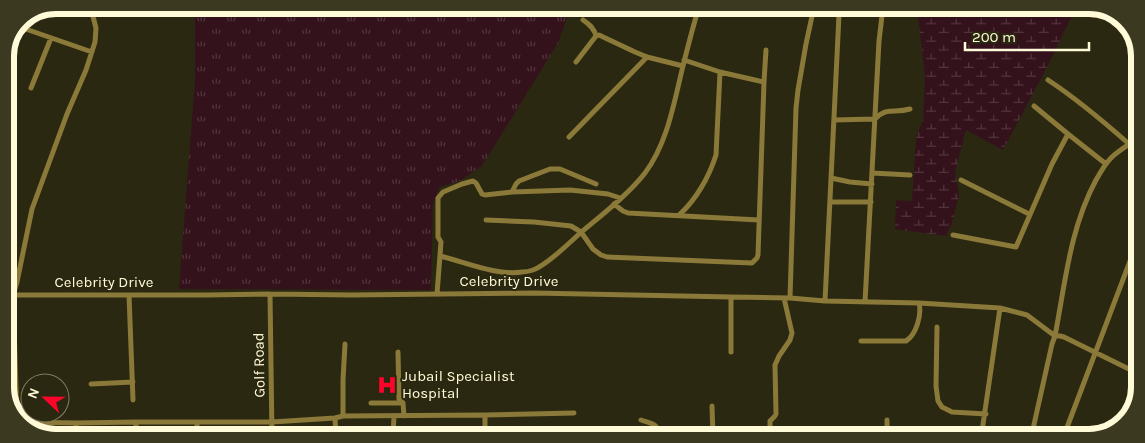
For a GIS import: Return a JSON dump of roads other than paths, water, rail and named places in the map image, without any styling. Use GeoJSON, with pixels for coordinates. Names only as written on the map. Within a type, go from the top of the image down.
{"type":"FeatureCollection","features":[{"type":"Feature","properties":{"kind":"street"},"geometry":{"type":"LineString","coordinates":[[14,292],[32,209],[95,42],[96,28],[92,14]]}},
{"type":"Feature","properties":{"kind":"street"},"geometry":{"type":"LineString","coordinates":[[440,256],[486,269],[509,273],[534,270],[543,265],[614,204],[645,172],[662,142],[697,14]]}},
{"type":"Feature","properties":{"kind":"street"},"geometry":{"type":"LineString","coordinates":[[790,298],[796,108],[812,14]]}},
{"type":"Feature","properties":{"kind":"street"},"geometry":{"type":"LineString","coordinates":[[825,301],[841,14]]}},
{"type":"Feature","properties":{"kind":"street"},"geometry":{"type":"LineString","coordinates":[[865,302],[882,14]]}},
{"type":"Feature","properties":{"kind":"street"},"geometry":{"type":"LineString","coordinates":[[583,20],[595,31],[596,36]]}},
{"type":"Feature","properties":{"kind":"street"},"geometry":{"type":"LineString","coordinates":[[24,28],[92,52]]}},
{"type":"Feature","properties":{"kind":"street"},"geometry":{"type":"LineString","coordinates":[[596,36],[602,36],[647,57],[683,63],[764,82]]}},
{"type":"Feature","properties":{"kind":"street"},"geometry":{"type":"LineString","coordinates":[[576,62],[596,36]]}},
{"type":"Feature","properties":{"kind":"street"},"geometry":{"type":"LineString","coordinates":[[31,88],[51,38]]}},
{"type":"Feature","properties":{"kind":"street"},"geometry":{"type":"LineString","coordinates":[[486,220],[534,222],[576,228],[581,232],[593,250],[607,257],[752,262],[758,255],[766,50]]}},
{"type":"Feature","properties":{"kind":"street"},"geometry":{"type":"LineString","coordinates":[[569,137],[647,57]]}},
{"type":"Feature","properties":{"kind":"street"},"geometry":{"type":"LineString","coordinates":[[679,215],[690,204],[701,187],[713,165],[716,155],[720,72]]}},
{"type":"Feature","properties":{"kind":"street"},"geometry":{"type":"LineString","coordinates":[[1033,429],[1055,336],[1078,223],[1089,193],[1100,172],[1110,159],[1129,144],[1072,96],[1048,80]]}},
{"type":"Feature","properties":{"kind":"street"},"geometry":{"type":"LineString","coordinates":[[1034,106],[1106,164]]}},
{"type":"Feature","properties":{"kind":"street"},"geometry":{"type":"LineString","coordinates":[[834,120],[875,120],[882,113],[888,111],[910,109]]}},
{"type":"Feature","properties":{"kind":"street"},"geometry":{"type":"LineString","coordinates":[[953,235],[1016,247],[1052,164],[1068,134]]}},
{"type":"Feature","properties":{"kind":"street"},"geometry":{"type":"LineString","coordinates":[[512,192],[519,181],[550,169],[560,169],[596,184]]}},
{"type":"Feature","properties":{"kind":"street"},"geometry":{"type":"LineString","coordinates":[[872,173],[910,175]]}},
{"type":"Feature","properties":{"kind":"street"},"geometry":{"type":"LineString","coordinates":[[831,178],[872,184]]}},
{"type":"Feature","properties":{"kind":"street"},"geometry":{"type":"LineString","coordinates":[[961,180],[1029,214]]}},
{"type":"Feature","properties":{"kind":"street"},"geometry":{"type":"LineString","coordinates":[[437,294],[441,242],[438,237],[438,198],[443,192],[473,181],[482,194],[485,195],[570,190],[608,194],[620,198]]}},
{"type":"Feature","properties":{"kind":"street"},"geometry":{"type":"LineString","coordinates":[[830,202],[871,202]]}},
{"type":"Feature","properties":{"kind":"street"},"geometry":{"type":"LineString","coordinates":[[614,204],[622,211],[644,215],[679,215],[759,220]]}},
{"type":"Feature","properties":{"kind":"street"},"geometry":{"type":"LineString","coordinates":[[1067,429],[1131,258]]}},
{"type":"Feature","properties":{"kind":"street","name":"Celebrity Drive"},"geometry":{"type":"LineString","coordinates":[[14,295],[534,293],[790,298],[1000,308],[1028,315],[1055,336],[1064,337],[1131,370]]}},
{"type":"Feature","properties":{"kind":"street","name":"Golf Road"},"geometry":{"type":"LineString","coordinates":[[270,294],[272,429]]}},
{"type":"Feature","properties":{"kind":"street"},"geometry":{"type":"LineString","coordinates":[[129,295],[133,400]]}},
{"type":"Feature","properties":{"kind":"street"},"geometry":{"type":"LineString","coordinates":[[731,297],[731,352]]}},
{"type":"Feature","properties":{"kind":"street"},"geometry":{"type":"LineString","coordinates":[[770,429],[770,421],[776,414],[775,365],[790,340],[792,333],[784,298]]}},
{"type":"Feature","properties":{"kind":"street"},"geometry":{"type":"LineString","coordinates":[[861,341],[906,341],[909,339],[918,321],[919,304]]}},
{"type":"Feature","properties":{"kind":"street"},"geometry":{"type":"LineString","coordinates":[[983,429],[1000,308]]}},
{"type":"Feature","properties":{"kind":"street"},"geometry":{"type":"LineString","coordinates":[[936,326],[936,386],[938,401],[942,407],[952,412],[986,414]]}},
{"type":"Feature","properties":{"kind":"street"},"geometry":{"type":"LineString","coordinates":[[14,336],[15,398]]}},
{"type":"Feature","properties":{"kind":"street"},"geometry":{"type":"LineString","coordinates":[[343,416],[346,344]]}},
{"type":"Feature","properties":{"kind":"street"},"geometry":{"type":"LineString","coordinates":[[398,352],[399,399],[403,403],[404,416]]}},
{"type":"Feature","properties":{"kind":"street"},"geometry":{"type":"LineString","coordinates":[[92,384],[133,382]]}},
{"type":"Feature","properties":{"kind":"street"},"geometry":{"type":"LineString","coordinates":[[371,403],[403,403]]}},
{"type":"Feature","properties":{"kind":"street"},"geometry":{"type":"LineString","coordinates":[[712,406],[713,429]]}},
{"type":"Feature","properties":{"kind":"street"},"geometry":{"type":"LineString","coordinates":[[70,423],[272,422],[343,416],[574,413]]}},
{"type":"Feature","properties":{"kind":"street"},"geometry":{"type":"LineString","coordinates":[[485,415],[485,429]]}},
{"type":"Feature","properties":{"kind":"street"},"geometry":{"type":"LineString","coordinates":[[393,429],[394,416]]}},
{"type":"Feature","properties":{"kind":"street"},"geometry":{"type":"LineString","coordinates":[[335,418],[336,429]]}},
{"type":"Feature","properties":{"kind":"street"},"geometry":{"type":"LineString","coordinates":[[641,420],[657,426],[658,429]]}},
{"type":"Feature","properties":{"kind":"street"},"geometry":{"type":"LineString","coordinates":[[887,420],[887,429]]}},
{"type":"Feature","properties":{"kind":"street"},"geometry":{"type":"LineString","coordinates":[[136,422],[136,429]]}},
{"type":"Feature","properties":{"kind":"street"},"geometry":{"type":"LineString","coordinates":[[197,422],[197,429]]}},
{"type":"Feature","properties":{"kind":"street"},"geometry":{"type":"LineString","coordinates":[[76,423],[76,429]]}},
{"type":"Feature","properties":{"kind":"place","name":"Jubail Specialist Hospital"},"geometry":{"type":"Point","coordinates":[387,385]}}]}
